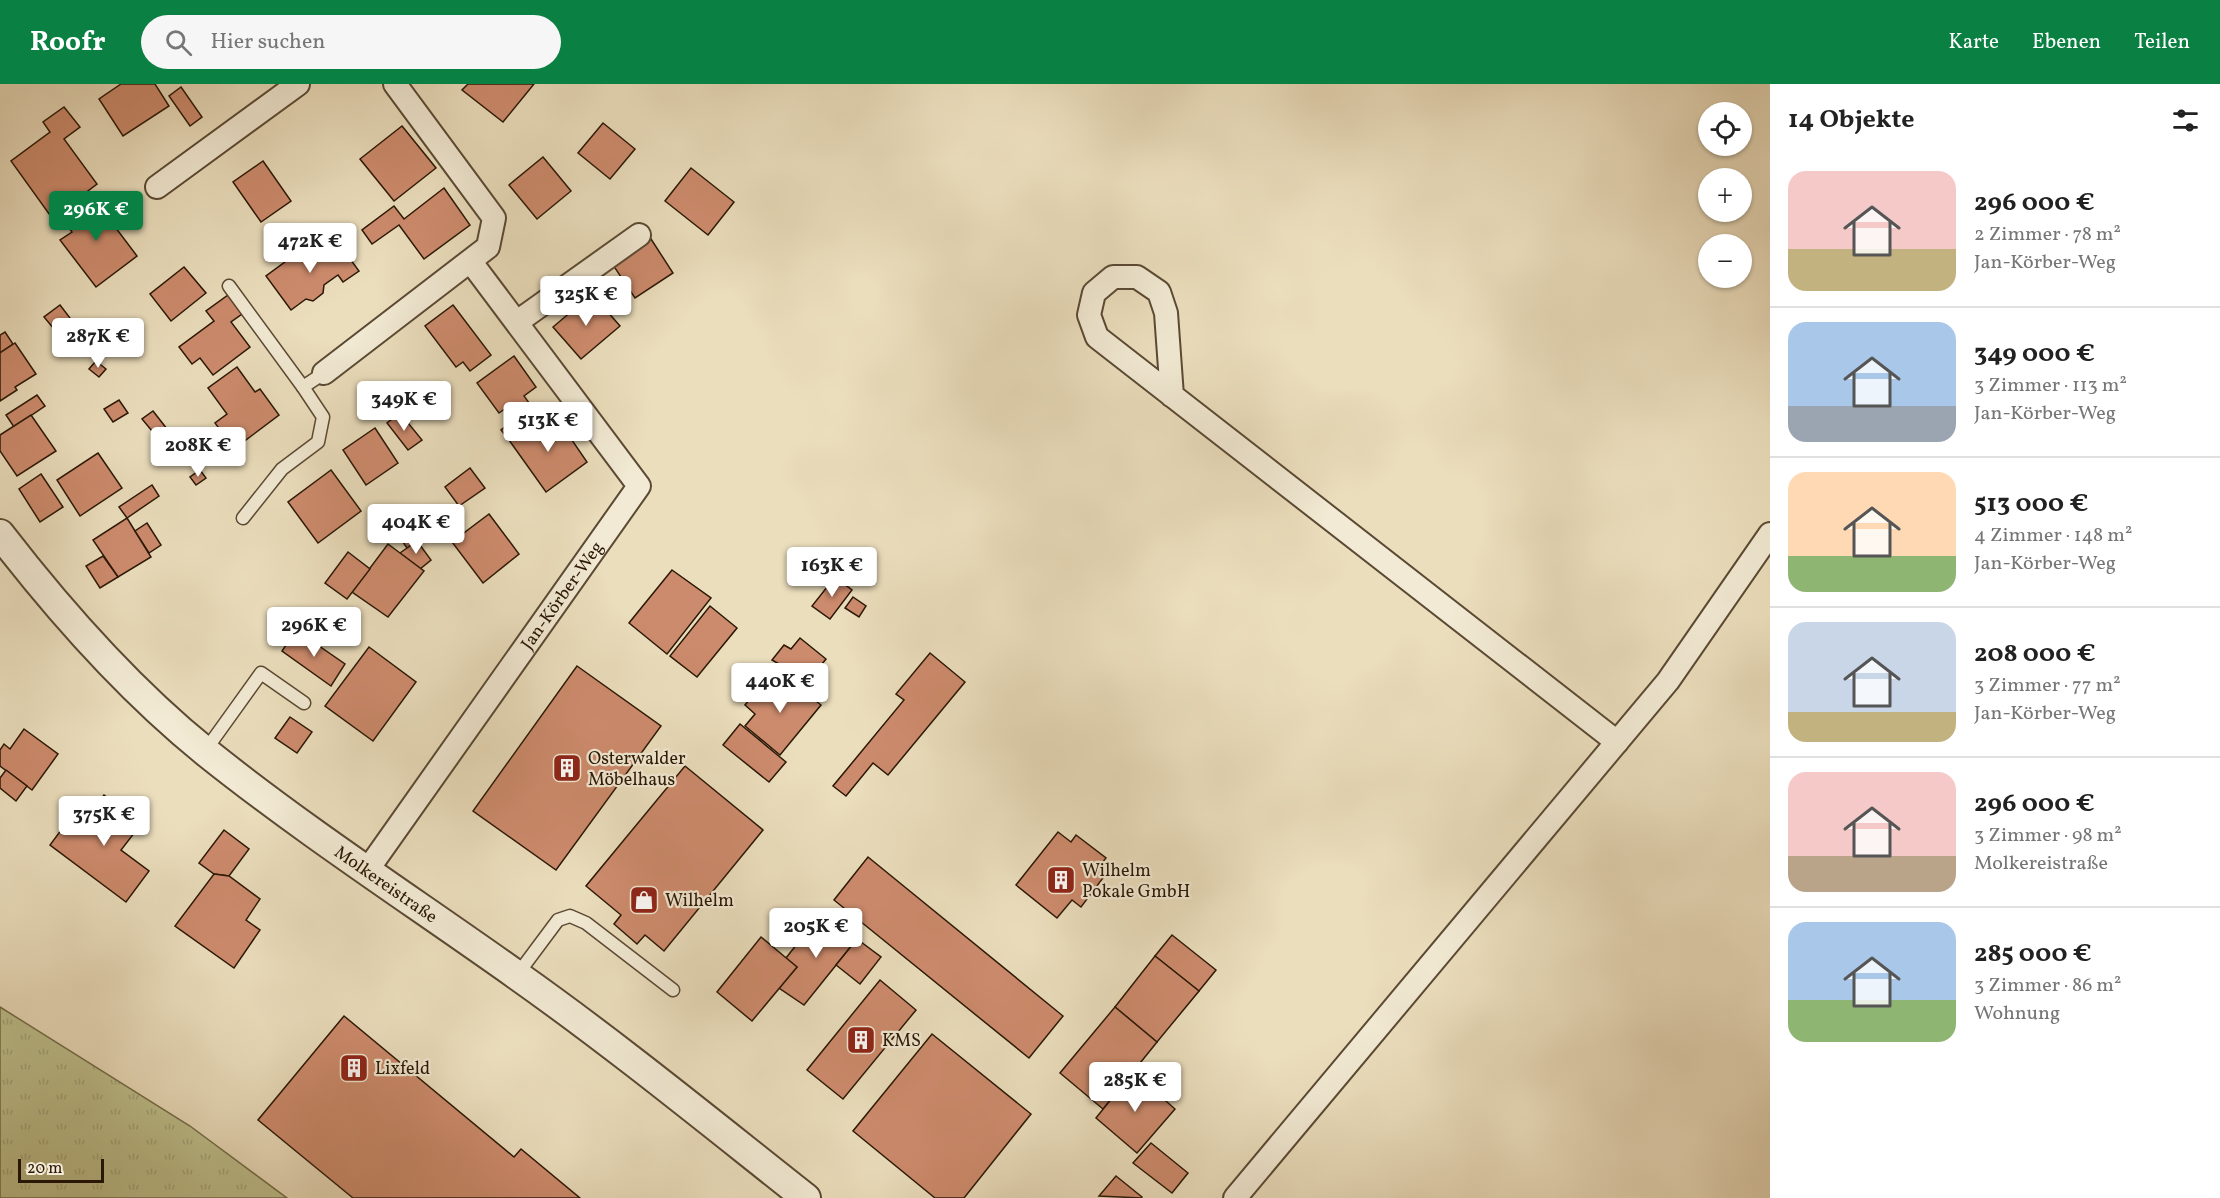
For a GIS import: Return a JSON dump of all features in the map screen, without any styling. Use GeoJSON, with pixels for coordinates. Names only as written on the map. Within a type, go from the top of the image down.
{"type":"FeatureCollection","features":[{"type":"Feature","properties":{"kind":"street"},"geometry":{"type":"LineString","coordinates":[[157,187],[298,84]]}},
{"type":"Feature","properties":{"kind":"street"},"geometry":{"type":"LineString","coordinates":[[324,373],[488,247],[494,218],[395,84]]}},
{"type":"Feature","properties":{"kind":"street"},"geometry":{"type":"LineString","coordinates":[[517,322],[639,235]]}},
{"type":"Feature","properties":{"kind":"street","name":"Jan-Körber-Weg"},"geometry":{"type":"LineString","coordinates":[[366,872],[639,486],[471,262]]}},
{"type":"Feature","properties":{"kind":"street"},"geometry":{"type":"LineString","coordinates":[[1172,396],[1166,313],[1159,292],[1137,277],[1113,277],[1094,293],[1089,315],[1097,337],[1172,396],[1617,742]]}},
{"type":"Feature","properties":{"kind":"street","name":"Molkereistraße"},"geometry":{"type":"LineString","coordinates":[[0,534],[75,626],[116,669],[205,751],[366,872],[602,1036],[806,1198]]}},
{"type":"Feature","properties":{"kind":"street"},"geometry":{"type":"LineString","coordinates":[[1235,1198],[1668,681],[1770,534]]}},
{"type":"Feature","properties":{"kind":"lane"},"geometry":{"type":"LineString","coordinates":[[229,286],[323,417],[318,442],[282,470],[243,518]]}},
{"type":"Feature","properties":{"kind":"lane"},"geometry":{"type":"LineString","coordinates":[[303,387],[324,373]]}},
{"type":"Feature","properties":{"kind":"lane"},"geometry":{"type":"LineString","coordinates":[[205,751],[261,673],[304,703]]}},
{"type":"Feature","properties":{"kind":"lane"},"geometry":{"type":"LineString","coordinates":[[517,975],[558,920],[570,916],[586,923],[673,990]]}},
{"type":"Feature","properties":{"kind":"green space"},"geometry":{"type":"Polygon","coordinates":[[[0,1007],[190,1126],[287,1198],[0,1198],[0,1007]]]}},
{"type":"Feature","properties":{"kind":"building"},"geometry":{"type":"Polygon","coordinates":[[[121,84],[155,84],[169,106],[123,136],[99,99],[121,84]]]}},
{"type":"Feature","properties":{"kind":"building"},"geometry":{"type":"Polygon","coordinates":[[[468,84],[534,84],[503,122],[462,90],[468,84]]]}},
{"type":"Feature","properties":{"kind":"building"},"geometry":{"type":"Polygon","coordinates":[[[181,87],[202,117],[190,126],[169,96],[181,87]]]}},
{"type":"Feature","properties":{"kind":"building"},"geometry":{"type":"Polygon","coordinates":[[[64,107],[80,127],[64,139],[97,184],[52,218],[11,161],[50,132],[43,122],[64,107]]]}},
{"type":"Feature","properties":{"kind":"building"},"geometry":{"type":"Polygon","coordinates":[[[603,123],[635,149],[610,179],[578,153],[603,123]]]}},
{"type":"Feature","properties":{"kind":"building"},"geometry":{"type":"Polygon","coordinates":[[[402,126],[436,168],[394,201],[360,159],[402,126]]]}},
{"type":"Feature","properties":{"kind":"building"},"geometry":{"type":"Polygon","coordinates":[[[543,157],[571,191],[537,219],[509,185],[543,157]]]}},
{"type":"Feature","properties":{"kind":"building"},"geometry":{"type":"Polygon","coordinates":[[[263,161],[291,201],[261,222],[233,182],[263,161]]]}},
{"type":"Feature","properties":{"kind":"building"},"geometry":{"type":"Polygon","coordinates":[[[691,168],[734,202],[708,235],[665,201],[691,168]]]}},
{"type":"Feature","properties":{"kind":"building"},"geometry":{"type":"Polygon","coordinates":[[[444,188],[470,225],[424,259],[399,225],[372,244],[362,230],[394,206],[404,219],[444,188]]]}},
{"type":"Feature","properties":{"kind":"building"},"geometry":{"type":"Polygon","coordinates":[[[91,195],[137,256],[96,287],[60,240],[72,232],[61,218],[91,195]]]}},
{"type":"Feature","properties":{"kind":"building"},"geometry":{"type":"Polygon","coordinates":[[[316,239],[329,257],[342,248],[359,271],[343,282],[338,275],[324,285],[323,293],[313,301],[306,299],[291,310],[266,276],[316,239]]]}},
{"type":"Feature","properties":{"kind":"building"},"geometry":{"type":"Polygon","coordinates":[[[651,239],[673,273],[635,298],[613,265],[651,239]]]}},
{"type":"Feature","properties":{"kind":"building"},"geometry":{"type":"Polygon","coordinates":[[[184,267],[206,293],[171,321],[150,294],[184,267]]]}},
{"type":"Feature","properties":{"kind":"building"},"geometry":{"type":"Polygon","coordinates":[[[592,294],[620,326],[581,359],[553,327],[592,294]]]}},
{"type":"Feature","properties":{"kind":"building"},"geometry":{"type":"Polygon","coordinates":[[[228,295],[242,314],[231,322],[250,347],[213,375],[200,358],[192,364],[179,347],[214,321],[206,311],[228,295]]]}},
{"type":"Feature","properties":{"kind":"building"},"geometry":{"type":"Polygon","coordinates":[[[60,305],[70,318],[54,329],[44,317],[60,305]]]}},
{"type":"Feature","properties":{"kind":"building"},"geometry":{"type":"Polygon","coordinates":[[[453,305],[491,355],[470,371],[463,362],[456,367],[425,326],[453,305]]]}},
{"type":"Feature","properties":{"kind":"building"},"geometry":{"type":"Polygon","coordinates":[[[5,332],[13,344],[0,353],[0,335],[5,332]]]}},
{"type":"Feature","properties":{"kind":"building"},"geometry":{"type":"Polygon","coordinates":[[[15,343],[36,374],[15,387],[17,390],[0,401],[0,353],[15,343]]]}},
{"type":"Feature","properties":{"kind":"building"},"geometry":{"type":"Polygon","coordinates":[[[514,356],[536,387],[524,396],[540,418],[509,440],[501,430],[517,418],[509,406],[499,413],[477,383],[514,356]]]}},
{"type":"Feature","properties":{"kind":"building"},"geometry":{"type":"Polygon","coordinates":[[[96,361],[106,369],[99,377],[89,369],[96,361]]]}},
{"type":"Feature","properties":{"kind":"building"},"geometry":{"type":"Polygon","coordinates":[[[237,367],[255,392],[260,389],[279,415],[234,449],[215,423],[227,414],[208,388],[237,367]]]}},
{"type":"Feature","properties":{"kind":"building"},"geometry":{"type":"Polygon","coordinates":[[[37,395],[45,406],[14,427],[6,415],[37,395]]]}},
{"type":"Feature","properties":{"kind":"building"},"geometry":{"type":"Polygon","coordinates":[[[119,400],[128,413],[113,422],[104,409],[119,400]]]}},
{"type":"Feature","properties":{"kind":"building"},"geometry":{"type":"Polygon","coordinates":[[[153,411],[167,429],[157,437],[142,419],[153,411]]]}},
{"type":"Feature","properties":{"kind":"building"},"geometry":{"type":"Polygon","coordinates":[[[400,413],[422,440],[408,450],[387,423],[400,413]]]}},
{"type":"Feature","properties":{"kind":"building"},"geometry":{"type":"Polygon","coordinates":[[[31,415],[56,451],[17,476],[0,451],[0,435],[31,415]]]}},
{"type":"Feature","properties":{"kind":"building"},"geometry":{"type":"Polygon","coordinates":[[[540,418],[550,432],[561,424],[587,462],[546,492],[509,440],[540,418]]]}},
{"type":"Feature","properties":{"kind":"building"},"geometry":{"type":"Polygon","coordinates":[[[375,428],[398,463],[366,485],[343,450],[375,428]]]}},
{"type":"Feature","properties":{"kind":"building"},"geometry":{"type":"Polygon","coordinates":[[[98,453],[122,488],[80,516],[57,480],[98,453]]]}},
{"type":"Feature","properties":{"kind":"building"},"geometry":{"type":"Polygon","coordinates":[[[470,468],[485,488],[459,506],[445,487],[470,468]]]}},
{"type":"Feature","properties":{"kind":"building"},"geometry":{"type":"Polygon","coordinates":[[[200,470],[206,478],[196,485],[190,477],[200,470]]]}},
{"type":"Feature","properties":{"kind":"building"},"geometry":{"type":"Polygon","coordinates":[[[331,470],[361,511],[318,543],[288,502],[331,470]]]}},
{"type":"Feature","properties":{"kind":"building"},"geometry":{"type":"Polygon","coordinates":[[[41,474],[63,507],[40,522],[19,489],[41,474]]]}},
{"type":"Feature","properties":{"kind":"building"},"geometry":{"type":"Polygon","coordinates":[[[152,485],[159,496],[127,518],[119,507],[152,485]]]}},
{"type":"Feature","properties":{"kind":"building"},"geometry":{"type":"Polygon","coordinates":[[[489,514],[519,554],[483,583],[452,542],[489,514]]]}},
{"type":"Feature","properties":{"kind":"building"},"geometry":{"type":"Polygon","coordinates":[[[127,518],[151,557],[118,577],[93,540],[127,518]]]}},
{"type":"Feature","properties":{"kind":"building"},"geometry":{"type":"Polygon","coordinates":[[[404,521],[417,541],[407,548],[393,528],[404,521]]]}},
{"type":"Feature","properties":{"kind":"building"},"geometry":{"type":"Polygon","coordinates":[[[147,523],[161,545],[149,553],[135,531],[147,523]]]}},
{"type":"Feature","properties":{"kind":"building"},"geometry":{"type":"Polygon","coordinates":[[[417,541],[431,560],[420,569],[400,553],[417,541]]]}},
{"type":"Feature","properties":{"kind":"building"},"geometry":{"type":"Polygon","coordinates":[[[388,544],[424,571],[388,617],[352,592],[388,544]]]}},
{"type":"Feature","properties":{"kind":"building"},"geometry":{"type":"Polygon","coordinates":[[[348,552],[370,569],[347,599],[325,583],[348,552]]]}},
{"type":"Feature","properties":{"kind":"building"},"geometry":{"type":"Polygon","coordinates":[[[103,556],[118,577],[100,588],[86,566],[103,556]]]}},
{"type":"Feature","properties":{"kind":"building"},"geometry":{"type":"Polygon","coordinates":[[[672,570],[711,598],[667,654],[629,623],[672,570]]]}},
{"type":"Feature","properties":{"kind":"building"},"geometry":{"type":"Polygon","coordinates":[[[835,577],[852,590],[830,619],[812,606],[835,577]]]}},
{"type":"Feature","properties":{"kind":"building"},"geometry":{"type":"Polygon","coordinates":[[[853,597],[866,606],[859,617],[845,608],[853,597]]]}},
{"type":"Feature","properties":{"kind":"building"},"geometry":{"type":"Polygon","coordinates":[[[710,606],[737,628],[697,677],[670,656],[710,606]]]}},
{"type":"Feature","properties":{"kind":"building"},"geometry":{"type":"Polygon","coordinates":[[[296,630],[345,664],[331,686],[282,651],[296,630]]]}},
{"type":"Feature","properties":{"kind":"building"},"geometry":{"type":"Polygon","coordinates":[[[800,638],[826,659],[802,689],[774,669],[779,664],[772,660],[784,645],[791,649],[800,638]]]}},
{"type":"Feature","properties":{"kind":"building"},"geometry":{"type":"Polygon","coordinates":[[[369,647],[416,682],[373,741],[325,706],[369,647]]]}},
{"type":"Feature","properties":{"kind":"building"},"geometry":{"type":"Polygon","coordinates":[[[930,653],[965,682],[888,775],[873,763],[846,796],[833,786],[904,700],[896,694],[930,653]]]}},
{"type":"Feature","properties":{"kind":"building","name":"Osterwalder Möbelhaus"},"geometry":{"type":"Polygon","coordinates":[[[577,666],[661,726],[556,870],[473,811],[577,666]]]}},
{"type":"Feature","properties":{"kind":"building"},"geometry":{"type":"Polygon","coordinates":[[[783,675],[821,705],[780,755],[745,726],[755,714],[745,705],[758,689],[766,696],[783,675]]]}},
{"type":"Feature","properties":{"kind":"building"},"geometry":{"type":"Polygon","coordinates":[[[290,717],[312,732],[297,753],[275,738],[290,717]]]}},
{"type":"Feature","properties":{"kind":"building"},"geometry":{"type":"Polygon","coordinates":[[[740,724],[786,762],[769,782],[723,745],[740,724]]]}},
{"type":"Feature","properties":{"kind":"building"},"geometry":{"type":"Polygon","coordinates":[[[24,729],[58,754],[32,790],[0,766],[0,750],[4,744],[10,749],[24,729]]]}},
{"type":"Feature","properties":{"kind":"building"},"geometry":{"type":"Polygon","coordinates":[[[685,766],[763,830],[664,951],[645,935],[637,944],[614,924],[621,915],[586,886],[685,766]]]}},
{"type":"Feature","properties":{"kind":"building"},"geometry":{"type":"Polygon","coordinates":[[[6,770],[27,786],[16,801],[0,788],[0,778],[6,770]]]}},
{"type":"Feature","properties":{"kind":"building"},"geometry":{"type":"Polygon","coordinates":[[[104,795],[142,823],[121,850],[149,871],[126,902],[50,845],[73,814],[84,822],[104,795]]]}},
{"type":"Feature","properties":{"kind":"building"},"geometry":{"type":"Polygon","coordinates":[[[224,830],[249,849],[229,876],[214,874],[199,863],[224,830]]]}},
{"type":"Feature","properties":{"kind":"building","name":"Wilhelm Pokale GmbH"},"geometry":{"type":"Polygon","coordinates":[[[1058,832],[1071,842],[1076,835],[1106,858],[1098,868],[1106,874],[1081,907],[1072,900],[1057,918],[1016,885],[1058,832]]]}},
{"type":"Feature","properties":{"kind":"building"},"geometry":{"type":"Polygon","coordinates":[[[868,857],[1063,1016],[1029,1058],[834,900],[868,857]]]}},
{"type":"Feature","properties":{"kind":"building"},"geometry":{"type":"Polygon","coordinates":[[[214,874],[229,876],[260,899],[246,920],[260,930],[234,968],[175,926],[214,874]]]}},
{"type":"Feature","properties":{"kind":"building"},"geometry":{"type":"Polygon","coordinates":[[[831,916],[857,939],[804,1005],[779,988],[797,967],[786,958],[812,925],[820,931],[831,916]]]}},
{"type":"Feature","properties":{"kind":"building"},"geometry":{"type":"Polygon","coordinates":[[[1172,935],[1216,970],[1199,991],[1155,956],[1172,935]]]}},
{"type":"Feature","properties":{"kind":"building"},"geometry":{"type":"Polygon","coordinates":[[[761,937],[797,967],[752,1021],[717,992],[761,937]]]}},
{"type":"Feature","properties":{"kind":"building"},"geometry":{"type":"Polygon","coordinates":[[[857,939],[881,957],[860,984],[836,965],[857,939]]]}},
{"type":"Feature","properties":{"kind":"building"},"geometry":{"type":"Polygon","coordinates":[[[1155,956],[1199,991],[1157,1042],[1115,1007],[1155,956]]]}},
{"type":"Feature","properties":{"kind":"building","name":"KMS"},"geometry":{"type":"Polygon","coordinates":[[[880,980],[916,1010],[843,1099],[807,1070],[880,980]]]}},
{"type":"Feature","properties":{"kind":"building"},"geometry":{"type":"Polygon","coordinates":[[[1115,1007],[1157,1042],[1103,1109],[1060,1073],[1115,1007]]]}},
{"type":"Feature","properties":{"kind":"building","name":"Lixfeld"},"geometry":{"type":"Polygon","coordinates":[[[344,1016],[514,1157],[521,1149],[580,1198],[353,1198],[258,1120],[344,1016]]]}},
{"type":"Feature","properties":{"kind":"building"},"geometry":{"type":"Polygon","coordinates":[[[932,1034],[1031,1114],[964,1198],[935,1198],[853,1131],[932,1034]]]}},
{"type":"Feature","properties":{"kind":"building"},"geometry":{"type":"Polygon","coordinates":[[[1133,1072],[1175,1109],[1137,1153],[1096,1118],[1133,1072]]]}},
{"type":"Feature","properties":{"kind":"building"},"geometry":{"type":"Polygon","coordinates":[[[1151,1143],[1188,1173],[1172,1193],[1133,1163],[1151,1143]]]}},
{"type":"Feature","properties":{"kind":"building"},"geometry":{"type":"Polygon","coordinates":[[[1116,1176],[1142,1197],[1099,1196],[1116,1176]]]}},
{"type":"Feature","properties":{"kind":"place","name":"Osterwalder Möbelhaus"},"geometry":{"type":"Point","coordinates":[567,768]}},
{"type":"Feature","properties":{"kind":"place","name":"Wilhelm Pokale GmbH"},"geometry":{"type":"Point","coordinates":[1061,880]}},
{"type":"Feature","properties":{"kind":"place","name":"Wilhelm"},"geometry":{"type":"Point","coordinates":[644,900]}},
{"type":"Feature","properties":{"kind":"place","name":"KMS"},"geometry":{"type":"Point","coordinates":[861,1040]}},
{"type":"Feature","properties":{"kind":"place","name":"Lixfeld"},"geometry":{"type":"Point","coordinates":[354,1068]}}]}
